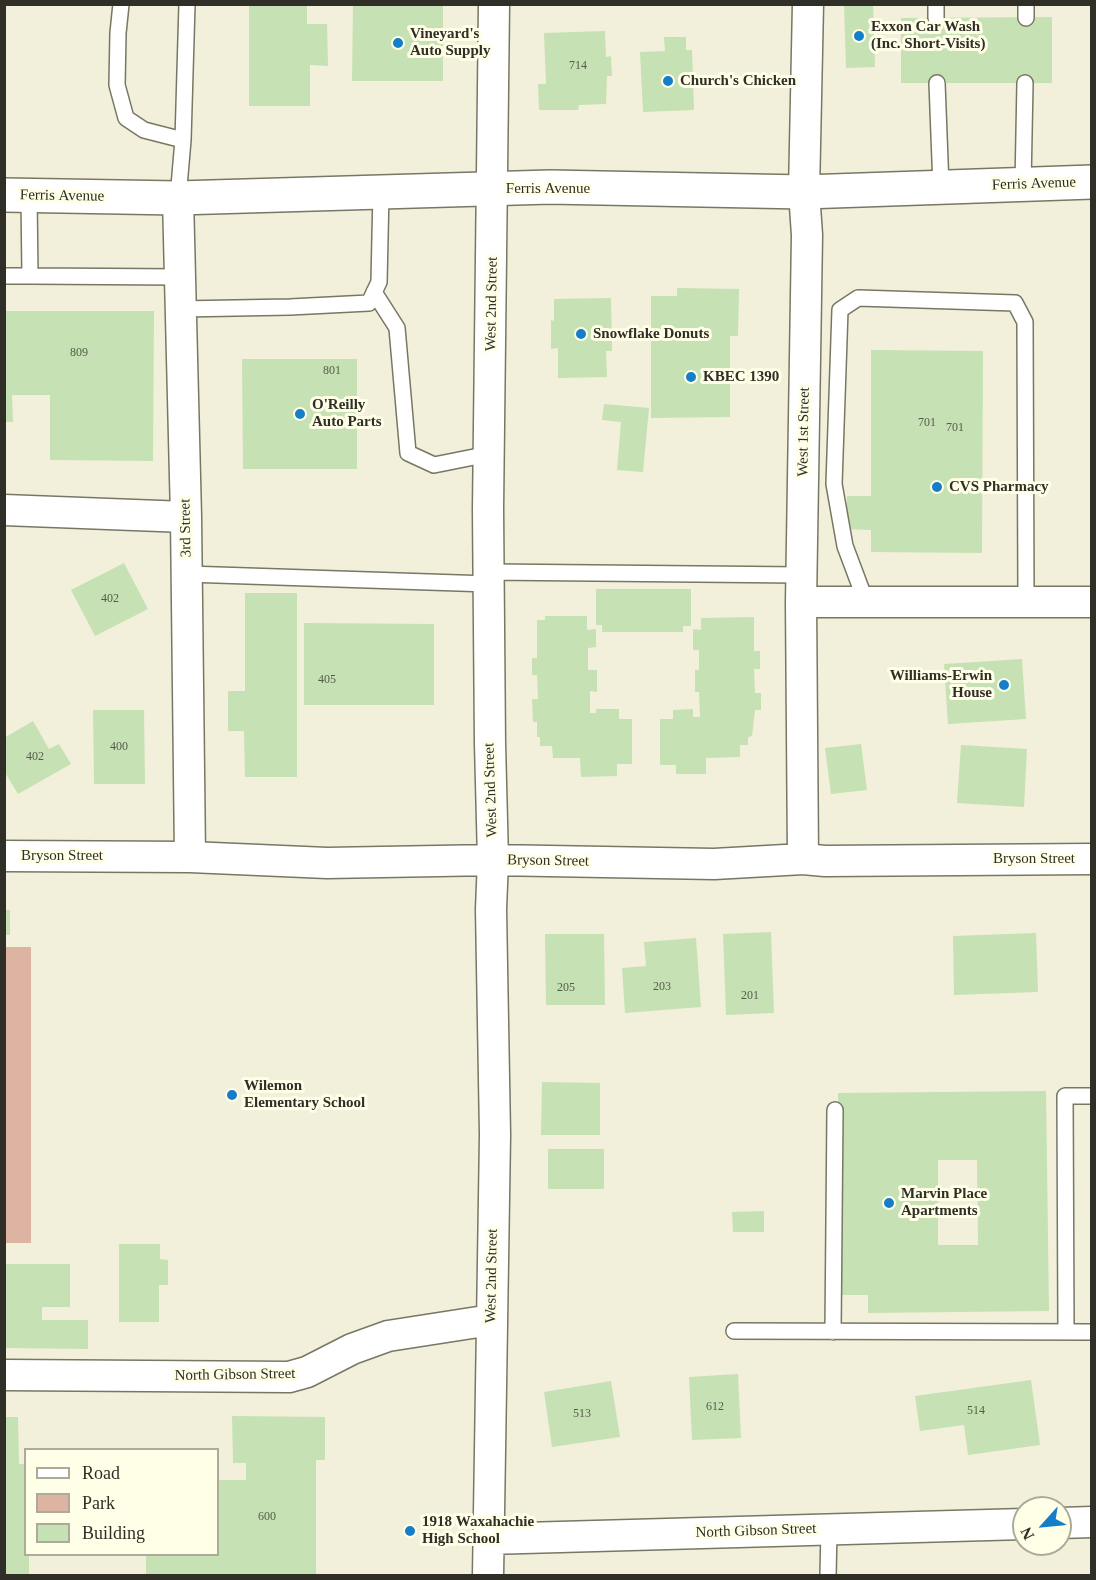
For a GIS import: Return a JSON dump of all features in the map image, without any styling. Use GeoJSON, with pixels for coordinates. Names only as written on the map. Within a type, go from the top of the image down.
{"type":"FeatureCollection","features":[{"type":"Feature","properties":{"kind":"main road","name":"Ferris Avenue"},"geometry":{"type":"LineString","coordinates":[[17,195],[178,198],[550,187],[804,192],[1092,182]]}},
{"type":"Feature","properties":{"kind":"street","name":"West 2nd Street"},"geometry":{"type":"LineString","coordinates":[[488,1575],[495,1135],[489,578],[494,4]]}},
{"type":"Feature","properties":{"kind":"street","name":"West 1st Street"},"geometry":{"type":"LineString","coordinates":[[802,859],[801,588],[808,4]]}},
{"type":"Feature","properties":{"kind":"street","name":"3rd Street"},"geometry":{"type":"LineString","coordinates":[[178,198],[186,517],[190,857]]}},
{"type":"Feature","properties":{"kind":"street"},"geometry":{"type":"LineString","coordinates":[[4,510],[186,517]]}},
{"type":"Feature","properties":{"kind":"street"},"geometry":{"type":"LineString","coordinates":[[801,588],[866,602],[1092,602]]}},
{"type":"Feature","properties":{"kind":"street","name":"Bryson Street"},"geometry":{"type":"LineString","coordinates":[[4,856],[190,857],[327,862],[493,860],[714,864],[802,859],[836,861],[1092,859]]}},
{"type":"Feature","properties":{"kind":"street","name":"North Gibson Street"},"geometry":{"type":"LineString","coordinates":[[4,1375],[290,1377],[308,1372],[352,1349],[388,1336],[491,1320]]}},
{"type":"Feature","properties":{"kind":"street"},"geometry":{"type":"LineString","coordinates":[[1072,1523],[1092,1522]]}},
{"type":"Feature","properties":{"kind":"street","name":"North Gibson Street"},"geometry":{"type":"LineString","coordinates":[[488,1539],[1012,1524]]}},
{"type":"Feature","properties":{"kind":"lane"},"geometry":{"type":"LineString","coordinates":[[121,4],[117,86],[126,118],[144,130],[183,140]]}},
{"type":"Feature","properties":{"kind":"lane"},"geometry":{"type":"LineString","coordinates":[[178,198],[183,140],[187,4]]}},
{"type":"Feature","properties":{"kind":"lane"},"geometry":{"type":"LineString","coordinates":[[937,83],[941,188]]}},
{"type":"Feature","properties":{"kind":"lane"},"geometry":{"type":"LineString","coordinates":[[1023,184],[1025,83]]}},
{"type":"Feature","properties":{"kind":"lane"},"geometry":{"type":"LineString","coordinates":[[181,309],[369,303],[379,282],[381,192]]}},
{"type":"Feature","properties":{"kind":"lane"},"geometry":{"type":"LineString","coordinates":[[17,195],[30,276]]}},
{"type":"Feature","properties":{"kind":"lane"},"geometry":{"type":"LineString","coordinates":[[4,276],[180,277]]}},
{"type":"Feature","properties":{"kind":"lane"},"geometry":{"type":"LineString","coordinates":[[374,292],[397,328],[408,453],[434,465],[489,454]]}},
{"type":"Feature","properties":{"kind":"lane"},"geometry":{"type":"LineString","coordinates":[[866,602],[845,546],[834,484],[840,310],[858,298],[1015,303],[1025,322],[1026,602]]}},
{"type":"Feature","properties":{"kind":"lane"},"geometry":{"type":"LineString","coordinates":[[187,574],[489,578],[801,588]]}},
{"type":"Feature","properties":{"kind":"lane"},"geometry":{"type":"LineString","coordinates":[[1066,1332],[1065,1096],[1092,1096]]}},
{"type":"Feature","properties":{"kind":"lane"},"geometry":{"type":"LineString","coordinates":[[833,1332],[835,1110]]}},
{"type":"Feature","properties":{"kind":"lane"},"geometry":{"type":"LineString","coordinates":[[734,1331],[1092,1332]]}},
{"type":"Feature","properties":{"kind":"lane"},"geometry":{"type":"LineString","coordinates":[[828,1575],[829,1529]]}},
{"type":"Feature","properties":{"kind":"green space"},"geometry":{"type":"Polygon","coordinates":[[[5,947],[31,947],[31,1243],[5,1243],[5,947]]]}},
{"type":"Feature","properties":{"kind":"building"},"geometry":{"type":"Polygon","coordinates":[[[249,4],[307,4],[307,24],[327,24],[328,66],[310,65],[310,106],[249,106],[249,4]]]}},
{"type":"Feature","properties":{"kind":"building","name":"Vineyard's Auto Supply"},"geometry":{"type":"Polygon","coordinates":[[[353,4],[443,4],[443,81],[352,81],[353,4]]]}},
{"type":"Feature","properties":{"kind":"building","name":"Exxon Car Wash (Inc. Short-Visits)"},"geometry":{"type":"Polygon","coordinates":[[[844,4],[873,4],[875,67],[846,68],[844,4]]]}},
{"type":"Feature","properties":{"kind":"building"},"geometry":{"type":"Polygon","coordinates":[[[1052,17],[1052,83],[901,83],[901,18],[1052,17]]]}},
{"type":"Feature","properties":{"kind":"building"},"geometry":{"type":"Polygon","coordinates":[[[605,31],[606,57],[611,56],[612,76],[607,76],[606,104],[579,105],[578,110],[539,110],[538,84],[546,84],[544,33],[605,31]]]}},
{"type":"Feature","properties":{"kind":"building","name":"Church's Chicken"},"geometry":{"type":"Polygon","coordinates":[[[664,37],[686,37],[686,50],[692,50],[694,110],[643,112],[640,52],[665,51],[664,37]]]}},
{"type":"Feature","properties":{"kind":"building","name":"KBEC 1390"},"geometry":{"type":"Polygon","coordinates":[[[677,288],[739,289],[738,336],[730,336],[730,417],[651,418],[651,296],[677,296],[677,288]]]}},
{"type":"Feature","properties":{"kind":"building","name":"Snowflake Donuts"},"geometry":{"type":"Polygon","coordinates":[[[611,298],[612,351],[606,351],[607,377],[558,378],[558,348],[551,349],[554,299],[611,298]]]}},
{"type":"Feature","properties":{"kind":"building"},"geometry":{"type":"Polygon","coordinates":[[[4,311],[154,311],[153,461],[50,460],[50,395],[12,395],[13,422],[4,422],[4,311]]]}},
{"type":"Feature","properties":{"kind":"building","name":"CVS Pharmacy"},"geometry":{"type":"Polygon","coordinates":[[[871,350],[983,351],[982,553],[871,552],[871,530],[846,529],[847,496],[871,496],[871,350]]]}},
{"type":"Feature","properties":{"kind":"building","name":"O'Reilly Auto Parts"},"geometry":{"type":"Polygon","coordinates":[[[242,359],[357,359],[357,469],[243,469],[242,359]]]}},
{"type":"Feature","properties":{"kind":"building"},"geometry":{"type":"Polygon","coordinates":[[[604,404],[649,408],[643,472],[617,470],[621,422],[602,420],[604,404]]]}},
{"type":"Feature","properties":{"kind":"building"},"geometry":{"type":"Polygon","coordinates":[[[124,563],[148,609],[95,636],[71,590],[124,563]]]}},
{"type":"Feature","properties":{"kind":"building"},"geometry":{"type":"Polygon","coordinates":[[[596,589],[691,589],[691,626],[683,626],[683,632],[602,632],[602,625],[596,625],[596,589]]]}},
{"type":"Feature","properties":{"kind":"building"},"geometry":{"type":"Polygon","coordinates":[[[245,593],[297,593],[297,777],[245,777],[244,731],[228,731],[228,691],[245,691],[245,593]]]}},
{"type":"Feature","properties":{"kind":"building"},"geometry":{"type":"Polygon","coordinates":[[[545,616],[587,616],[587,630],[596,629],[596,647],[588,648],[588,670],[597,670],[597,692],[590,691],[590,713],[596,713],[596,709],[619,709],[619,719],[632,719],[632,764],[617,764],[617,776],[581,777],[580,758],[553,758],[552,746],[540,746],[540,737],[537,737],[537,722],[533,722],[532,699],[538,699],[537,675],[532,675],[532,658],[537,658],[537,620],[545,620],[545,616]]]}},
{"type":"Feature","properties":{"kind":"building"},"geometry":{"type":"Polygon","coordinates":[[[754,617],[754,651],[760,651],[760,669],[754,669],[755,693],[761,693],[761,710],[755,710],[752,736],[748,737],[748,745],[740,745],[740,757],[706,758],[706,774],[676,774],[676,765],[660,765],[660,719],[673,719],[673,710],[693,709],[693,717],[700,717],[699,692],[695,692],[695,670],[699,670],[699,650],[693,650],[693,629],[701,630],[701,618],[754,617]]]}},
{"type":"Feature","properties":{"kind":"building"},"geometry":{"type":"Polygon","coordinates":[[[304,623],[434,624],[434,705],[304,705],[304,623]]]}},
{"type":"Feature","properties":{"kind":"building"},"geometry":{"type":"Polygon","coordinates":[[[1022,659],[1026,719],[948,724],[944,664],[1022,659]]]}},
{"type":"Feature","properties":{"kind":"building"},"geometry":{"type":"Polygon","coordinates":[[[93,710],[144,710],[145,784],[94,784],[93,710]]]}},
{"type":"Feature","properties":{"kind":"building"},"geometry":{"type":"Polygon","coordinates":[[[33,721],[49,749],[59,744],[71,764],[18,794],[4,771],[4,738],[33,721]]]}},
{"type":"Feature","properties":{"kind":"building"},"geometry":{"type":"Polygon","coordinates":[[[861,744],[867,790],[831,794],[825,748],[861,744]]]}},
{"type":"Feature","properties":{"kind":"building"},"geometry":{"type":"Polygon","coordinates":[[[961,745],[1027,749],[1024,807],[957,803],[961,745]]]}},
{"type":"Feature","properties":{"kind":"building"},"geometry":{"type":"Polygon","coordinates":[[[4,910],[10,910],[10,935],[4,935],[4,910]]]}},
{"type":"Feature","properties":{"kind":"building"},"geometry":{"type":"Polygon","coordinates":[[[771,932],[774,1013],[726,1015],[723,934],[771,932]]]}},
{"type":"Feature","properties":{"kind":"building"},"geometry":{"type":"Polygon","coordinates":[[[1036,933],[1038,992],[954,995],[953,936],[1036,933]]]}},
{"type":"Feature","properties":{"kind":"building"},"geometry":{"type":"Polygon","coordinates":[[[545,934],[604,934],[605,1005],[546,1005],[545,934]]]}},
{"type":"Feature","properties":{"kind":"building"},"geometry":{"type":"Polygon","coordinates":[[[696,938],[701,1007],[625,1013],[622,968],[646,966],[644,942],[696,938]]]}},
{"type":"Feature","properties":{"kind":"building"},"geometry":{"type":"Polygon","coordinates":[[[542,1082],[600,1083],[600,1135],[541,1135],[542,1082]]]}},
{"type":"Feature","properties":{"kind":"building","name":"Marvin Place Apartments"},"geometry":{"type":"Polygon","coordinates":[[[1046,1091],[1049,1311],[868,1313],[868,1295],[841,1295],[838,1093],[1046,1091]],[[938,1160],[938,1245],[978,1245],[977,1160],[938,1160]]]}},
{"type":"Feature","properties":{"kind":"building"},"geometry":{"type":"Polygon","coordinates":[[[548,1149],[604,1149],[604,1189],[548,1189],[548,1149]]]}},
{"type":"Feature","properties":{"kind":"building"},"geometry":{"type":"Polygon","coordinates":[[[764,1211],[764,1232],[733,1232],[732,1212],[764,1211]]]}},
{"type":"Feature","properties":{"kind":"building"},"geometry":{"type":"Polygon","coordinates":[[[119,1244],[160,1244],[160,1259],[168,1260],[168,1285],[159,1285],[159,1322],[119,1322],[119,1244]]]}},
{"type":"Feature","properties":{"kind":"building"},"geometry":{"type":"Polygon","coordinates":[[[5,1264],[70,1264],[70,1307],[42,1307],[42,1320],[88,1320],[88,1349],[5,1348],[5,1264]]]}},
{"type":"Feature","properties":{"kind":"building"},"geometry":{"type":"Polygon","coordinates":[[[738,1374],[741,1438],[692,1440],[689,1377],[738,1374]]]}},
{"type":"Feature","properties":{"kind":"building"},"geometry":{"type":"Polygon","coordinates":[[[1031,1380],[1040,1445],[968,1455],[964,1425],[920,1431],[915,1396],[1031,1380]]]}},
{"type":"Feature","properties":{"kind":"building"},"geometry":{"type":"Polygon","coordinates":[[[611,1381],[620,1437],[552,1447],[544,1392],[611,1381]]]}},
{"type":"Feature","properties":{"kind":"building"},"geometry":{"type":"Polygon","coordinates":[[[232,1416],[325,1417],[325,1460],[316,1460],[316,1576],[146,1576],[146,1556],[219,1556],[219,1480],[246,1480],[246,1463],[233,1463],[232,1416]]]}},
{"type":"Feature","properties":{"kind":"building"},"geometry":{"type":"Polygon","coordinates":[[[4,1417],[18,1417],[19,1464],[24,1464],[24,1556],[29,1556],[29,1576],[4,1576],[4,1417]]]}},
{"type":"Feature","properties":{"kind":"place","name":"Exxon Car Wash (Inc. Short-Visits)"},"geometry":{"type":"Point","coordinates":[859,36]}},
{"type":"Feature","properties":{"kind":"place","name":"Vineyard's Auto Supply"},"geometry":{"type":"Point","coordinates":[398,43]}},
{"type":"Feature","properties":{"kind":"place","name":"Church's Chicken"},"geometry":{"type":"Point","coordinates":[668,81]}},
{"type":"Feature","properties":{"kind":"place","name":"Snowflake Donuts"},"geometry":{"type":"Point","coordinates":[581,334]}},
{"type":"Feature","properties":{"kind":"place","name":"KBEC 1390"},"geometry":{"type":"Point","coordinates":[691,377]}},
{"type":"Feature","properties":{"kind":"place","name":"O'Reilly Auto Parts"},"geometry":{"type":"Point","coordinates":[300,414]}},
{"type":"Feature","properties":{"kind":"place","name":"CVS Pharmacy"},"geometry":{"type":"Point","coordinates":[937,487]}},
{"type":"Feature","properties":{"kind":"place","name":"Williams-Erwin House"},"geometry":{"type":"Point","coordinates":[1004,685]}},
{"type":"Feature","properties":{"kind":"place","name":"Wilemon Elementary School"},"geometry":{"type":"Point","coordinates":[232,1095]}},
{"type":"Feature","properties":{"kind":"place","name":"Marvin Place Apartments"},"geometry":{"type":"Point","coordinates":[889,1203]}},
{"type":"Feature","properties":{"kind":"place","name":"1918 Waxahachie High School"},"geometry":{"type":"Point","coordinates":[410,1531]}}]}
